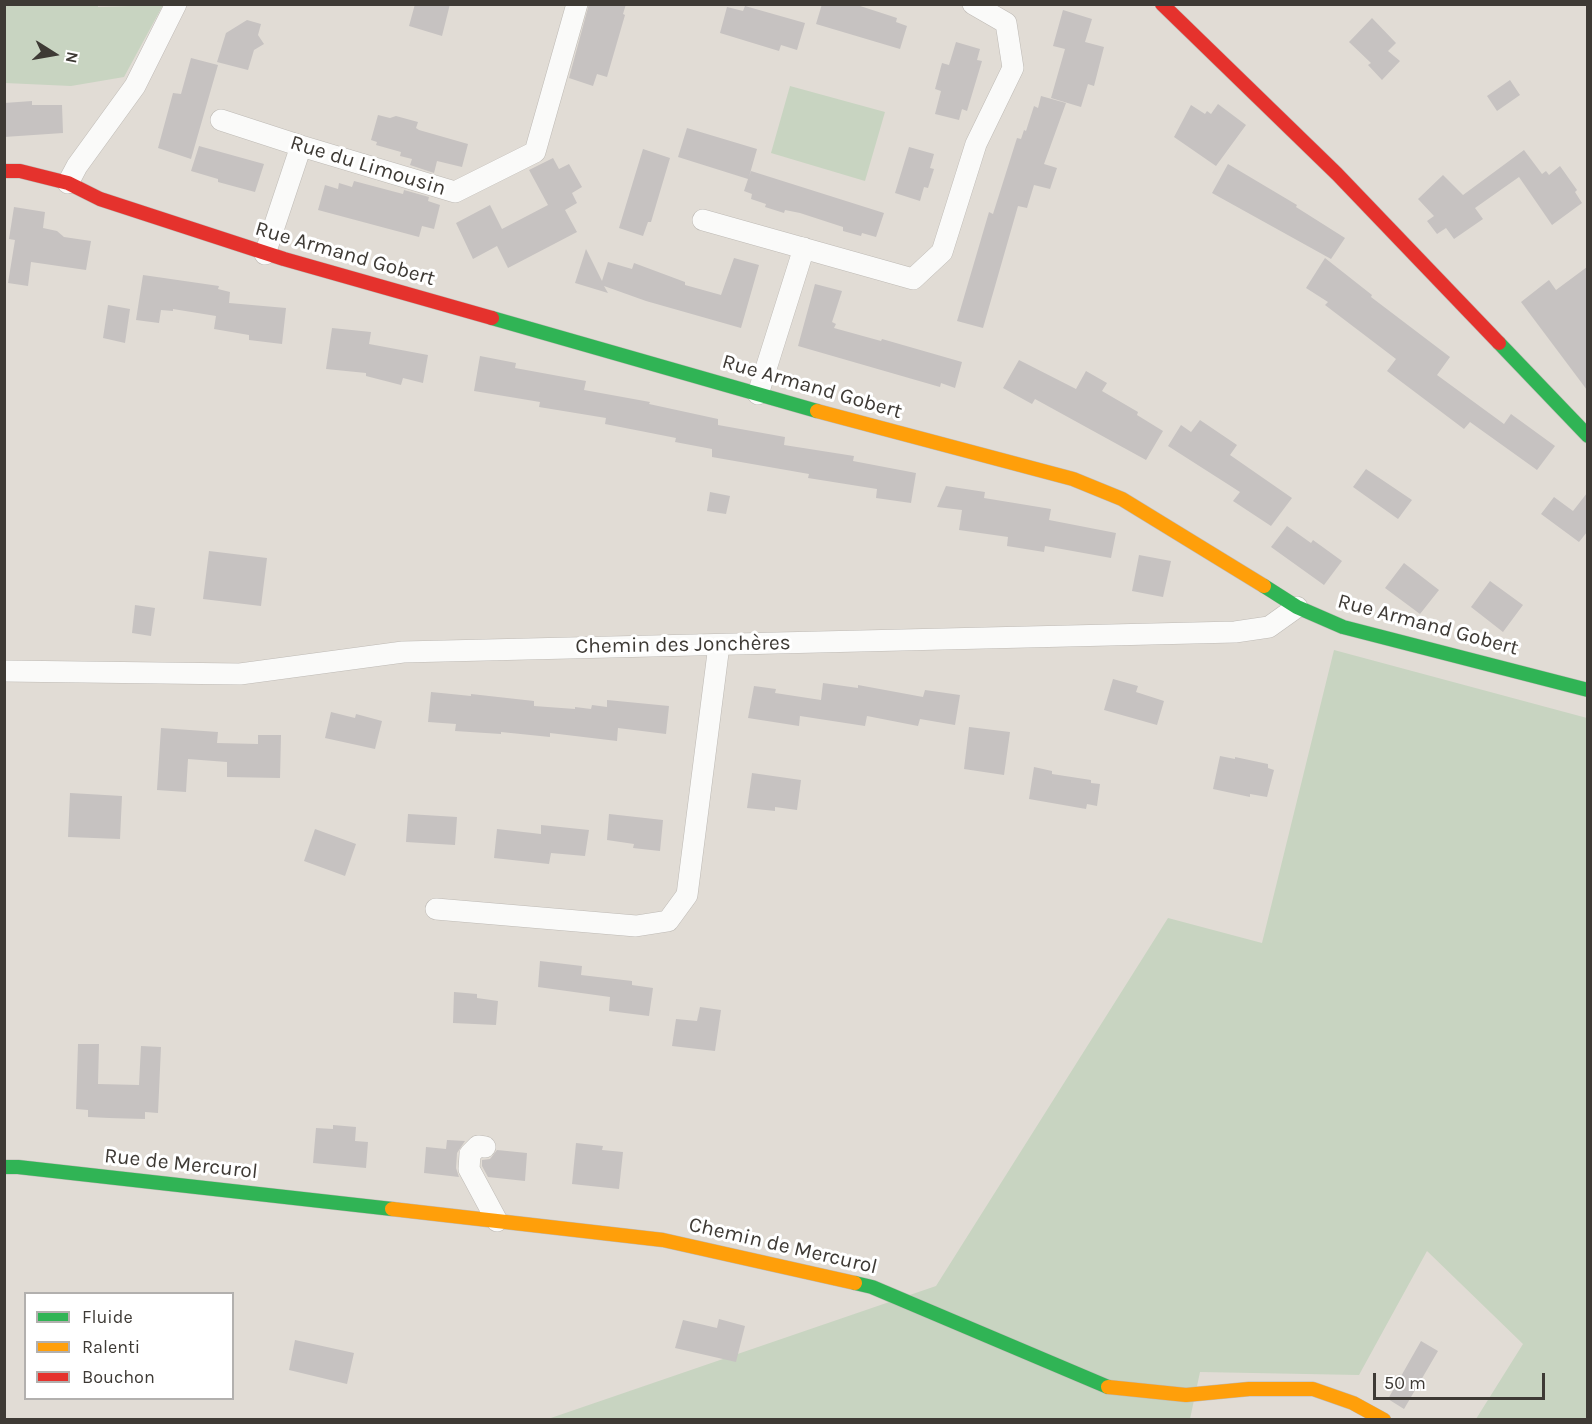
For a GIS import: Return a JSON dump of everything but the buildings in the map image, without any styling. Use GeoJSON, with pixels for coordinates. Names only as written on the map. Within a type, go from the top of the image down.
{"type":"FeatureCollection","features":[{"type":"Feature","properties":{"kind":"street"},"geometry":{"type":"LineString","coordinates":[[68,183],[77,166],[135,86],[176,4]]}},
{"type":"Feature","properties":{"kind":"street","name":"Rue du Limousin"},"geometry":{"type":"LineString","coordinates":[[221,120],[455,192],[535,152],[577,4]]}},
{"type":"Feature","properties":{"kind":"street"},"geometry":{"type":"LineString","coordinates":[[703,220],[913,279],[942,252],[976,144],[1013,68],[1006,23],[973,4]]}},
{"type":"Feature","properties":{"kind":"street"},"geometry":{"type":"LineString","coordinates":[[1162,4],[1337,174],[1587,436]]}},
{"type":"Feature","properties":{"kind":"street"},"geometry":{"type":"LineString","coordinates":[[265,254],[301,146]]}},
{"type":"Feature","properties":{"kind":"street","name":"Rue Armand Gobert"},"geometry":{"type":"LineString","coordinates":[[4,171],[20,171],[68,183],[100,199],[265,254],[758,394],[1073,479],[1122,499],[1297,607],[1343,627],[1587,690]]}},
{"type":"Feature","properties":{"kind":"street"},"geometry":{"type":"LineString","coordinates":[[758,394],[804,248]]}},
{"type":"Feature","properties":{"kind":"street","name":"Chemin des Jonchères"},"geometry":{"type":"LineString","coordinates":[[4,671],[240,674],[403,652],[1235,632],[1269,627],[1297,607]]}},
{"type":"Feature","properties":{"kind":"street"},"geometry":{"type":"LineString","coordinates":[[436,909],[636,926],[668,921],[687,895],[719,645]]}},
{"type":"Feature","properties":{"kind":"street"},"geometry":{"type":"LineString","coordinates":[[485,1147],[478,1146],[470,1154],[469,1169],[497,1221]]}},
{"type":"Feature","properties":{"kind":"street","name":"Rue de Mercurol"},"geometry":{"type":"LineString","coordinates":[[4,1167],[353,1205]]}},
{"type":"Feature","properties":{"kind":"street","name":"Chemin de Mercurol"},"geometry":{"type":"LineString","coordinates":[[353,1205],[663,1240],[872,1287],[1108,1387],[1186,1395],[1249,1389],[1313,1389],[1353,1403],[1384,1419]]}},
{"type":"Feature","properties":{"kind":"green space"},"geometry":{"type":"Polygon","coordinates":[[[5,5],[98,5],[98,7],[163,5],[124,77],[71,86],[5,83],[5,5]]]}},
{"type":"Feature","properties":{"kind":"green space"},"geometry":{"type":"Polygon","coordinates":[[[790,86],[885,112],[865,181],[771,153],[790,86]]]}},
{"type":"Feature","properties":{"kind":"green space"},"geometry":{"type":"Polygon","coordinates":[[[1334,650],[1587,718],[1587,1419],[1476,1419],[1523,1344],[1427,1251],[1359,1375],[1200,1372],[1190,1419],[545,1420],[936,1286],[1168,918],[1262,943],[1334,650]]]}},
{"type":"Feature","properties":{"kind":"traffic: fast"},"geometry":{"type":"LineString","coordinates":[[492,318],[817,411]]}},
{"type":"Feature","properties":{"kind":"traffic: fast"},"geometry":{"type":"LineString","coordinates":[[1499,343],[1588,436]]}},
{"type":"Feature","properties":{"kind":"traffic: fast"},"geometry":{"type":"LineString","coordinates":[[1264,586],[1297,607],[1343,627],[1588,690]]}},
{"type":"Feature","properties":{"kind":"traffic: fast"},"geometry":{"type":"LineString","coordinates":[[4,1167],[392,1209]]}},
{"type":"Feature","properties":{"kind":"traffic: fast"},"geometry":{"type":"LineString","coordinates":[[855,1283],[872,1287],[1108,1387]]}},
{"type":"Feature","properties":{"kind":"traffic: slow"},"geometry":{"type":"LineString","coordinates":[[817,411],[1073,479],[1122,499],[1264,586]]}},
{"type":"Feature","properties":{"kind":"traffic: slow"},"geometry":{"type":"LineString","coordinates":[[392,1209],[663,1240],[855,1283]]}},
{"type":"Feature","properties":{"kind":"traffic: slow"},"geometry":{"type":"LineString","coordinates":[[1108,1387],[1186,1395],[1249,1389],[1313,1389],[1353,1403],[1384,1420]]}},
{"type":"Feature","properties":{"kind":"traffic: jam"},"geometry":{"type":"LineString","coordinates":[[1162,4],[1337,174],[1499,343]]}},
{"type":"Feature","properties":{"kind":"traffic: jam"},"geometry":{"type":"LineString","coordinates":[[4,171],[20,171],[68,183],[100,199],[284,259],[492,318]]}}]}
